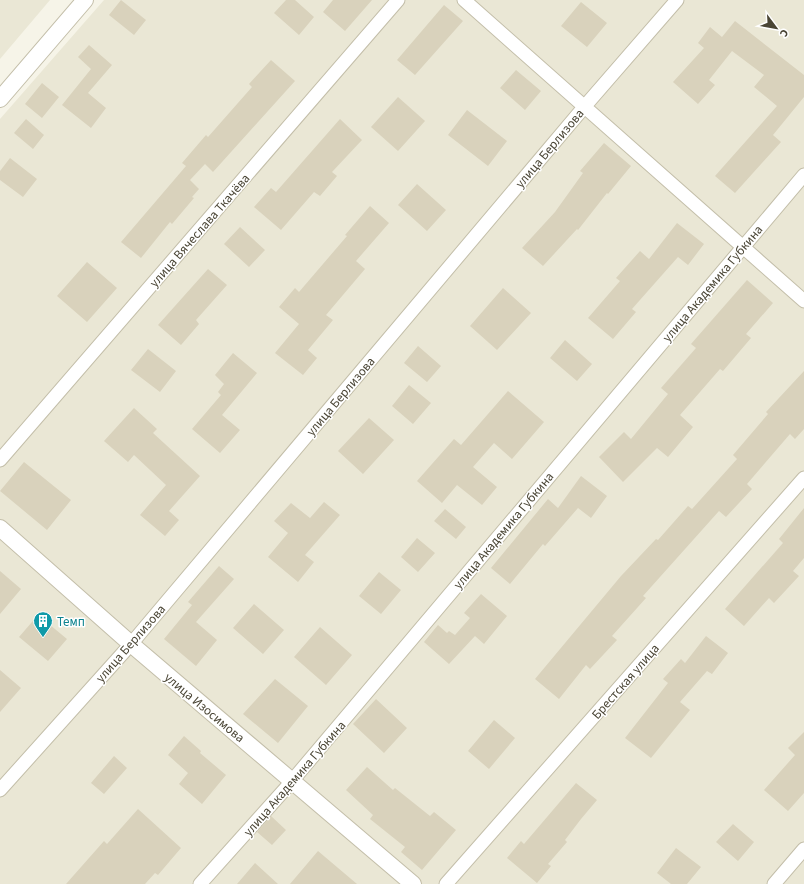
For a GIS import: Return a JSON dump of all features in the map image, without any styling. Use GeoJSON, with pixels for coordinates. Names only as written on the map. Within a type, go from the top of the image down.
{"type":"FeatureCollection","features":[{"type":"Feature","properties":{"kind":"street"},"geometry":{"type":"LineString","coordinates":[[0,99],[84,0]]}},
{"type":"Feature","properties":{"kind":"street","name":"улица Вячеслава Ткачёва"},"geometry":{"type":"LineString","coordinates":[[0,460],[398,0]]}},
{"type":"Feature","properties":{"kind":"street"},"geometry":{"type":"LineString","coordinates":[[464,0],[804,301]]}},
{"type":"Feature","properties":{"kind":"street","name":"улица Берлизова"},"geometry":{"type":"LineString","coordinates":[[0,790],[131,644],[585,106],[677,0]]}},
{"type":"Feature","properties":{"kind":"street","name":"улица Академика Губкина"},"geometry":{"type":"LineString","coordinates":[[200,884],[292,781],[804,175]]}},
{"type":"Feature","properties":{"kind":"street","name":"Брестская улица"},"geometry":{"type":"LineString","coordinates":[[446,884],[804,478]]}},
{"type":"Feature","properties":{"kind":"street","name":"улица Изосимова"},"geometry":{"type":"LineString","coordinates":[[0,528],[131,644],[413,884]]}},
{"type":"Feature","properties":{"kind":"street"},"geometry":{"type":"LineString","coordinates":[[774,884],[804,849]]}},
{"type":"Feature","properties":{"kind":"shaded area"},"geometry":{"type":"Polygon","coordinates":[[[0,0],[50,0],[0,59],[0,0]]]}},
{"type":"Feature","properties":{"kind":"shaded area"},"geometry":{"type":"Polygon","coordinates":[[[104,0],[804,0],[804,884],[0,884],[0,119],[104,0]]]}},
{"type":"Feature","properties":{"kind":"building"},"geometry":{"type":"Polygon","coordinates":[[[121,0],[146,20],[134,35],[109,15],[121,0]]]}},
{"type":"Feature","properties":{"kind":"building"},"geometry":{"type":"Polygon","coordinates":[[[286,0],[295,0],[314,17],[299,35],[274,13],[286,0]]]}},
{"type":"Feature","properties":{"kind":"building"},"geometry":{"type":"Polygon","coordinates":[[[333,0],[372,0],[345,31],[323,12],[333,0]]]}},
{"type":"Feature","properties":{"kind":"building"},"geometry":{"type":"Polygon","coordinates":[[[581,2],[607,23],[587,47],[561,26],[581,2]]]}},
{"type":"Feature","properties":{"kind":"building"},"geometry":{"type":"Polygon","coordinates":[[[444,5],[463,21],[415,75],[397,60],[444,5]]]}},
{"type":"Feature","properties":{"kind":"building"},"geometry":{"type":"Polygon","coordinates":[[[735,21],[804,75],[804,97],[773,135],[781,142],[735,193],[715,176],[777,106],[754,87],[764,75],[732,51],[709,80],[715,85],[698,104],[673,82],[704,48],[698,43],[710,27],[722,37],[735,21]]]}},
{"type":"Feature","properties":{"kind":"building"},"geometry":{"type":"Polygon","coordinates":[[[89,45],[112,65],[88,93],[106,108],[91,128],[62,105],[91,69],[78,57],[89,45]]]}},
{"type":"Feature","properties":{"kind":"building"},"geometry":{"type":"Polygon","coordinates":[[[271,60],[295,81],[213,172],[205,164],[190,180],[199,189],[192,197],[194,198],[172,224],[170,222],[141,258],[121,242],[186,166],[182,163],[206,135],[208,137],[252,87],[249,84],[271,60]]]}},
{"type":"Feature","properties":{"kind":"building"},"geometry":{"type":"Polygon","coordinates":[[[516,70],[541,91],[525,110],[500,88],[516,70]]]}},
{"type":"Feature","properties":{"kind":"building"},"geometry":{"type":"Polygon","coordinates":[[[42,83],[59,97],[42,118],[25,104],[42,83]]]}},
{"type":"Feature","properties":{"kind":"building"},"geometry":{"type":"Polygon","coordinates":[[[398,97],[425,121],[398,151],[371,127],[398,97]]]}},
{"type":"Feature","properties":{"kind":"building"},"geometry":{"type":"Polygon","coordinates":[[[467,110],[507,141],[488,166],[448,135],[467,110]]]}},
{"type":"Feature","properties":{"kind":"building"},"geometry":{"type":"Polygon","coordinates":[[[26,119],[44,135],[33,149],[14,133],[26,119]]]}},
{"type":"Feature","properties":{"kind":"building"},"geometry":{"type":"Polygon","coordinates":[[[340,119],[362,140],[332,172],[337,176],[320,196],[314,192],[281,230],[254,207],[271,188],[276,192],[340,119]]]}},
{"type":"Feature","properties":{"kind":"building"},"geometry":{"type":"Polygon","coordinates":[[[604,143],[631,166],[608,194],[607,193],[578,230],[577,229],[543,266],[522,248],[555,212],[583,173],[580,171],[604,143]]]}},
{"type":"Feature","properties":{"kind":"building"},"geometry":{"type":"Polygon","coordinates":[[[10,158],[37,179],[23,197],[0,180],[0,171],[10,158]]]}},
{"type":"Feature","properties":{"kind":"building"},"geometry":{"type":"Polygon","coordinates":[[[417,184],[446,210],[427,231],[398,205],[417,184]]]}},
{"type":"Feature","properties":{"kind":"building"},"geometry":{"type":"Polygon","coordinates":[[[370,206],[389,223],[356,261],[365,269],[326,315],[333,320],[308,350],[317,358],[303,375],[275,353],[299,324],[279,307],[295,288],[299,292],[347,236],[345,235],[370,206]]]}},
{"type":"Feature","properties":{"kind":"building"},"geometry":{"type":"Polygon","coordinates":[[[677,223],[704,244],[688,265],[678,257],[632,309],[636,312],[613,339],[588,318],[620,281],[616,278],[640,251],[649,259],[677,223]]]}},
{"type":"Feature","properties":{"kind":"building"},"geometry":{"type":"Polygon","coordinates":[[[240,227],[265,250],[249,267],[224,244],[240,227]]]}},
{"type":"Feature","properties":{"kind":"building"},"geometry":{"type":"Polygon","coordinates":[[[87,262],[117,288],[87,322],[57,296],[87,262]]]}},
{"type":"Feature","properties":{"kind":"building"},"geometry":{"type":"Polygon","coordinates":[[[208,269],[227,285],[196,320],[199,324],[181,345],[158,325],[208,269]]]}},
{"type":"Feature","properties":{"kind":"building"},"geometry":{"type":"Polygon","coordinates":[[[747,280],[773,303],[746,334],[751,338],[723,371],[720,369],[680,415],[693,427],[668,457],[657,448],[623,482],[599,457],[624,432],[631,439],[668,394],[661,388],[696,348],[691,344],[747,280]]]}},
{"type":"Feature","properties":{"kind":"building"},"geometry":{"type":"Polygon","coordinates":[[[503,288],[531,313],[497,350],[470,326],[503,288]]]}},
{"type":"Feature","properties":{"kind":"building"},"geometry":{"type":"Polygon","coordinates":[[[565,340],[592,364],[577,381],[550,358],[565,340]]]}},
{"type":"Feature","properties":{"kind":"building"},"geometry":{"type":"Polygon","coordinates":[[[418,346],[441,366],[427,382],[404,363],[418,346]]]}},
{"type":"Feature","properties":{"kind":"building"},"geometry":{"type":"Polygon","coordinates":[[[148,349],[176,371],[160,392],[131,370],[148,349]]]}},
{"type":"Feature","properties":{"kind":"building"},"geometry":{"type":"Polygon","coordinates":[[[233,353],[257,373],[222,415],[240,430],[220,453],[192,429],[221,395],[218,392],[224,384],[215,375],[233,353]]]}},
{"type":"Feature","properties":{"kind":"building"},"geometry":{"type":"Polygon","coordinates":[[[804,371],[804,429],[795,439],[790,434],[747,484],[752,489],[726,517],[719,511],[643,596],[646,598],[612,636],[617,640],[590,669],[586,665],[559,699],[535,679],[621,576],[656,539],[658,540],[688,506],[692,509],[737,459],[733,455],[768,414],[766,412],[804,371]]]}},
{"type":"Feature","properties":{"kind":"building"},"geometry":{"type":"Polygon","coordinates":[[[409,385],[431,403],[413,424],[392,406],[409,385]]]}},
{"type":"Feature","properties":{"kind":"building"},"geometry":{"type":"Polygon","coordinates":[[[508,391],[544,422],[512,459],[494,443],[473,467],[497,487],[482,505],[457,485],[442,503],[417,481],[454,439],[461,445],[508,391]]]}},
{"type":"Feature","properties":{"kind":"building"},"geometry":{"type":"Polygon","coordinates":[[[134,408],[157,429],[153,433],[200,476],[169,511],[179,520],[165,536],[140,515],[166,485],[134,455],[128,462],[104,441],[134,408]]]}},
{"type":"Feature","properties":{"kind":"building"},"geometry":{"type":"Polygon","coordinates":[[[369,418],[394,440],[363,474],[338,451],[369,418]]]}},
{"type":"Feature","properties":{"kind":"building"},"geometry":{"type":"Polygon","coordinates":[[[24,462],[71,500],[47,530],[0,491],[24,462]]]}},
{"type":"Feature","properties":{"kind":"building"},"geometry":{"type":"Polygon","coordinates":[[[581,476],[607,496],[591,518],[578,508],[545,546],[543,544],[510,584],[491,568],[548,499],[558,508],[581,476]]]}},
{"type":"Feature","properties":{"kind":"building"},"geometry":{"type":"Polygon","coordinates":[[[324,502],[340,515],[305,555],[314,562],[298,582],[268,557],[288,533],[274,521],[291,503],[310,518],[324,502]]]}},
{"type":"Feature","properties":{"kind":"building"},"geometry":{"type":"Polygon","coordinates":[[[804,508],[804,558],[793,571],[799,576],[774,603],[769,598],[744,626],[725,609],[783,543],[779,539],[804,508]]]}},
{"type":"Feature","properties":{"kind":"building"},"geometry":{"type":"Polygon","coordinates":[[[445,509],[466,527],[456,539],[434,521],[445,509]]]}},
{"type":"Feature","properties":{"kind":"building"},"geometry":{"type":"Polygon","coordinates":[[[417,538],[435,553],[418,572],[401,557],[417,538]]]}},
{"type":"Feature","properties":{"kind":"building"},"geometry":{"type":"Polygon","coordinates":[[[219,566],[234,579],[196,622],[217,640],[196,666],[164,639],[192,605],[188,602],[219,566]]]}},
{"type":"Feature","properties":{"kind":"building"},"geometry":{"type":"Polygon","coordinates":[[[0,571],[21,589],[0,614],[0,571]]]}},
{"type":"Feature","properties":{"kind":"building"},"geometry":{"type":"Polygon","coordinates":[[[379,572],[401,590],[381,614],[359,596],[379,572]]]}},
{"type":"Feature","properties":{"kind":"building"},"geometry":{"type":"Polygon","coordinates":[[[481,594],[507,616],[484,644],[475,636],[449,664],[424,642],[438,625],[447,633],[449,631],[455,635],[470,618],[464,613],[481,594]]]}},
{"type":"Feature","properties":{"kind":"building"},"geometry":{"type":"Polygon","coordinates":[[[254,604],[284,630],[263,654],[233,628],[254,604]]]}},
{"type":"Feature","properties":{"kind":"building","name":"Темп"},"geometry":{"type":"Polygon","coordinates":[[[38,615],[67,639],[48,661],[19,637],[38,615]]]}},
{"type":"Feature","properties":{"kind":"building"},"geometry":{"type":"Polygon","coordinates":[[[320,627],[352,655],[326,685],[294,657],[320,627]]]}},
{"type":"Feature","properties":{"kind":"building"},"geometry":{"type":"Polygon","coordinates":[[[706,636],[728,653],[712,674],[707,671],[680,702],[690,710],[651,758],[625,738],[668,683],[663,679],[681,659],[685,663],[706,636]]]}},
{"type":"Feature","properties":{"kind":"building"},"geometry":{"type":"Polygon","coordinates":[[[0,670],[21,688],[0,712],[0,670]]]}},
{"type":"Feature","properties":{"kind":"building"},"geometry":{"type":"Polygon","coordinates":[[[275,679],[308,706],[278,743],[243,714],[275,679]]]}},
{"type":"Feature","properties":{"kind":"building"},"geometry":{"type":"Polygon","coordinates":[[[376,699],[407,728],[384,753],[353,724],[376,699]]]}},
{"type":"Feature","properties":{"kind":"building"},"geometry":{"type":"Polygon","coordinates":[[[494,720],[515,738],[489,769],[468,751],[494,720]]]}},
{"type":"Feature","properties":{"kind":"building"},"geometry":{"type":"Polygon","coordinates":[[[804,732],[804,793],[788,811],[764,790],[795,755],[788,748],[804,732]]]}},
{"type":"Feature","properties":{"kind":"building"},"geometry":{"type":"Polygon","coordinates":[[[184,736],[201,751],[200,753],[226,775],[202,804],[179,784],[188,773],[168,755],[184,736]]]}},
{"type":"Feature","properties":{"kind":"building"},"geometry":{"type":"Polygon","coordinates":[[[114,756],[127,768],[104,794],[91,783],[114,756]]]}},
{"type":"Feature","properties":{"kind":"building"},"geometry":{"type":"Polygon","coordinates":[[[367,767],[393,790],[395,788],[430,816],[434,812],[456,830],[422,870],[401,852],[405,847],[370,819],[373,815],[346,790],[367,767]]]}},
{"type":"Feature","properties":{"kind":"building"},"geometry":{"type":"Polygon","coordinates":[[[576,783],[597,800],[565,840],[567,842],[548,864],[551,866],[537,883],[507,858],[521,841],[524,844],[576,783]]]}},
{"type":"Feature","properties":{"kind":"building"},"geometry":{"type":"Polygon","coordinates":[[[138,809],[181,848],[158,875],[155,873],[145,884],[66,884],[104,841],[107,844],[138,809]]]}},
{"type":"Feature","properties":{"kind":"building"},"geometry":{"type":"Polygon","coordinates":[[[271,816],[286,830],[272,845],[257,832],[271,816]]]}},
{"type":"Feature","properties":{"kind":"building"},"geometry":{"type":"Polygon","coordinates":[[[733,824],[754,842],[738,861],[716,842],[733,824]]]}},
{"type":"Feature","properties":{"kind":"building"},"geometry":{"type":"Polygon","coordinates":[[[676,848],[701,867],[687,884],[671,884],[657,873],[676,848]]]}},
{"type":"Feature","properties":{"kind":"building"},"geometry":{"type":"Polygon","coordinates":[[[318,851],[357,884],[290,884],[318,851]]]}},
{"type":"Feature","properties":{"kind":"building"},"geometry":{"type":"Polygon","coordinates":[[[255,863],[278,884],[237,884],[255,863]]]}},
{"type":"Feature","properties":{"kind":"place","name":"Темп"},"geometry":{"type":"Point","coordinates":[43,638]}}]}
